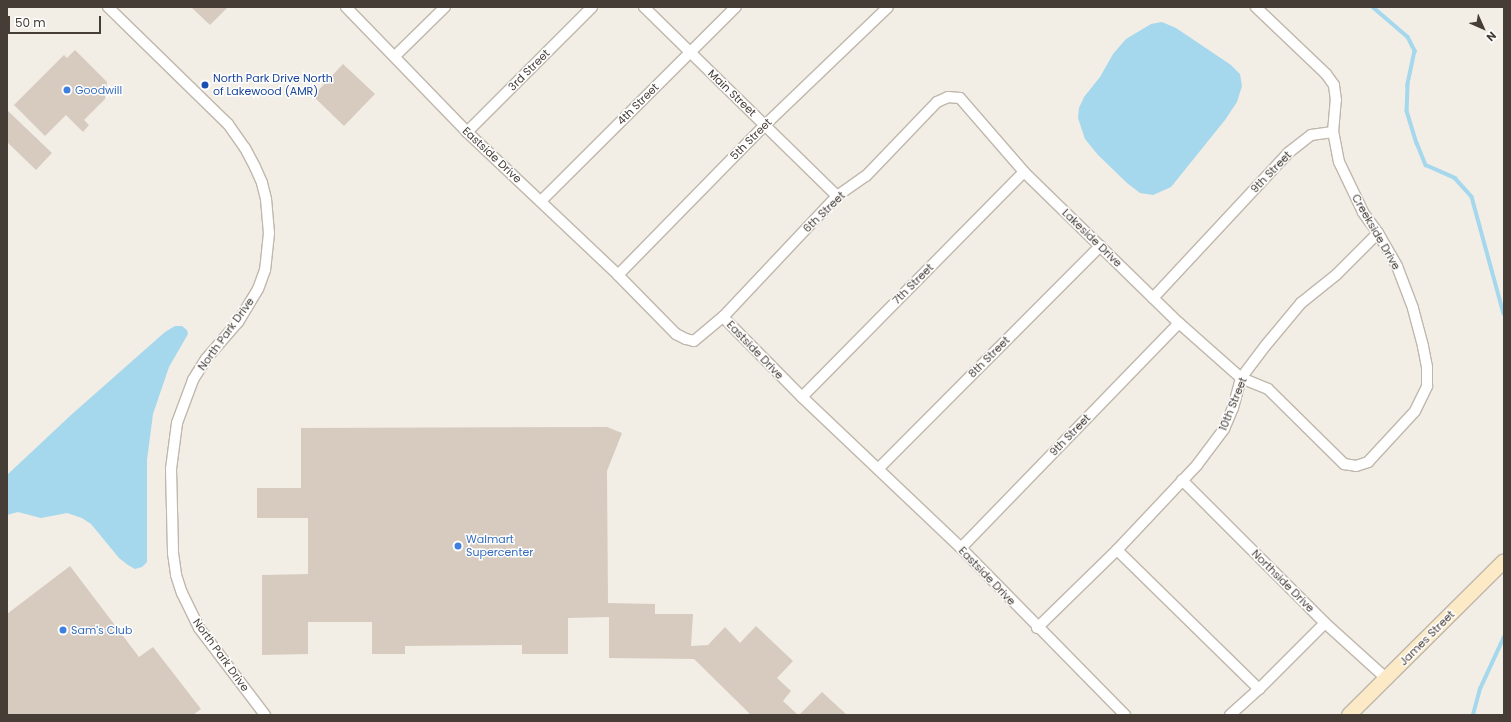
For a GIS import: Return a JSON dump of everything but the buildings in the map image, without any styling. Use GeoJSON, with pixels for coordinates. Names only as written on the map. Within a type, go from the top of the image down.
{"type":"FeatureCollection","features":[{"type":"Feature","properties":{"kind":"street","name":"North Park Drive"},"geometry":{"type":"LineString","coordinates":[[108,7],[228,124],[245,148],[255,167],[266,199],[269,234],[265,270],[258,289],[238,322],[206,359],[193,380],[177,423],[171,469],[173,553],[176,575],[182,594],[199,628],[265,715]]}},
{"type":"Feature","properties":{"kind":"street","name":"Eastside Drive"},"geometry":{"type":"LineString","coordinates":[[346,7],[467,132],[618,275],[676,334],[686,340],[694,340],[723,317],[802,397],[961,548],[1125,715]]}},
{"type":"Feature","properties":{"kind":"street"},"geometry":{"type":"LineString","coordinates":[[395,56],[445,7]]}},
{"type":"Feature","properties":{"kind":"street","name":"3rd Street"},"geometry":{"type":"LineString","coordinates":[[467,132],[592,7]]}},
{"type":"Feature","properties":{"kind":"street","name":"Main Street"},"geometry":{"type":"LineString","coordinates":[[644,7],[837,196]]}},
{"type":"Feature","properties":{"kind":"street","name":"4th Street"},"geometry":{"type":"LineString","coordinates":[[541,201],[736,7]]}},
{"type":"Feature","properties":{"kind":"street","name":"5th Street"},"geometry":{"type":"LineString","coordinates":[[618,275],[765,125],[888,7]]}},
{"type":"Feature","properties":{"kind":"street","name":"Creekside Drive"},"geometry":{"type":"LineString","coordinates":[[1241,378],[1268,389],[1344,464],[1356,466],[1368,462],[1415,411],[1427,386],[1428,367],[1413,308],[1397,266],[1378,233],[1363,212],[1339,162],[1333,132],[1336,100],[1334,85],[1326,74],[1256,7]]}},
{"type":"Feature","properties":{"kind":"street","name":"Lakeside Drive"},"geometry":{"type":"LineString","coordinates":[[948,98],[960,98],[1024,172],[1179,323],[1241,378]]}},
{"type":"Feature","properties":{"kind":"street","name":"6th Street"},"geometry":{"type":"LineString","coordinates":[[723,317],[837,196],[866,176],[937,102],[948,98]]}},
{"type":"Feature","properties":{"kind":"street","name":"9th Street"},"geometry":{"type":"LineString","coordinates":[[1153,298],[1288,153],[1311,135],[1333,132]]}},
{"type":"Feature","properties":{"kind":"street","name":"7th Street"},"geometry":{"type":"LineString","coordinates":[[802,397],[1024,172]]}},
{"type":"Feature","properties":{"kind":"street","name":"10th Street"},"geometry":{"type":"LineString","coordinates":[[1038,628],[1117,550],[1197,465],[1224,429],[1233,408],[1241,378],[1301,303],[1336,275],[1378,233]]}},
{"type":"Feature","properties":{"kind":"street","name":"8th Street"},"geometry":{"type":"LineString","coordinates":[[878,469],[1100,246]]}},
{"type":"Feature","properties":{"kind":"street","name":"9th Street"},"geometry":{"type":"LineString","coordinates":[[961,548],[1179,323]]}},
{"type":"Feature","properties":{"kind":"street","name":"Northside Drive"},"geometry":{"type":"LineString","coordinates":[[1182,480],[1325,623],[1387,678]]}},
{"type":"Feature","properties":{"kind":"street"},"geometry":{"type":"LineString","coordinates":[[1117,550],[1259,689]]}},
{"type":"Feature","properties":{"kind":"street","name":"James Street"},"geometry":{"type":"LineString","coordinates":[[1349,715],[1504,561]]}},
{"type":"Feature","properties":{"kind":"street"},"geometry":{"type":"LineString","coordinates":[[1230,715],[1259,689],[1325,623]]}},
{"type":"Feature","properties":{"kind":"water"},"geometry":{"type":"Polygon","coordinates":[[[1162,22],[1176,28],[1231,65],[1240,74],[1242,86],[1237,102],[1225,120],[1171,187],[1153,195],[1140,193],[1127,183],[1098,155],[1085,139],[1078,118],[1079,108],[1084,97],[1100,77],[1113,54],[1126,39],[1151,24],[1162,22]]]}},
{"type":"Feature","properties":{"kind":"water"},"geometry":{"type":"Polygon","coordinates":[[[175,326],[182,326],[187,330],[188,334],[169,367],[153,414],[147,460],[147,562],[142,567],[135,569],[128,565],[119,558],[91,524],[82,518],[67,513],[41,518],[18,512],[7,515],[7,475],[71,415],[165,332],[175,326]]]}},
{"type":"Feature","properties":{"kind":"waterway"},"geometry":{"type":"LineString","coordinates":[[1373,7],[1408,37],[1415,51],[1408,85],[1407,111],[1417,143],[1426,165],[1455,178],[1472,197],[1504,314]]}},
{"type":"Feature","properties":{"kind":"waterway"},"geometry":{"type":"LineString","coordinates":[[1473,715],[1480,689],[1504,637]]}},
{"type":"Feature","properties":{"kind":"place","name":"North Park Drive North of Lakewood (AMR)"},"geometry":{"type":"Point","coordinates":[205,85]}},
{"type":"Feature","properties":{"kind":"place","name":"Goodwill"},"geometry":{"type":"Point","coordinates":[67,90]}},
{"type":"Feature","properties":{"kind":"place","name":"Walmart Supercenter"},"geometry":{"type":"Point","coordinates":[458,546]}},
{"type":"Feature","properties":{"kind":"place","name":"Sam's Club"},"geometry":{"type":"Point","coordinates":[63,630]}}]}
